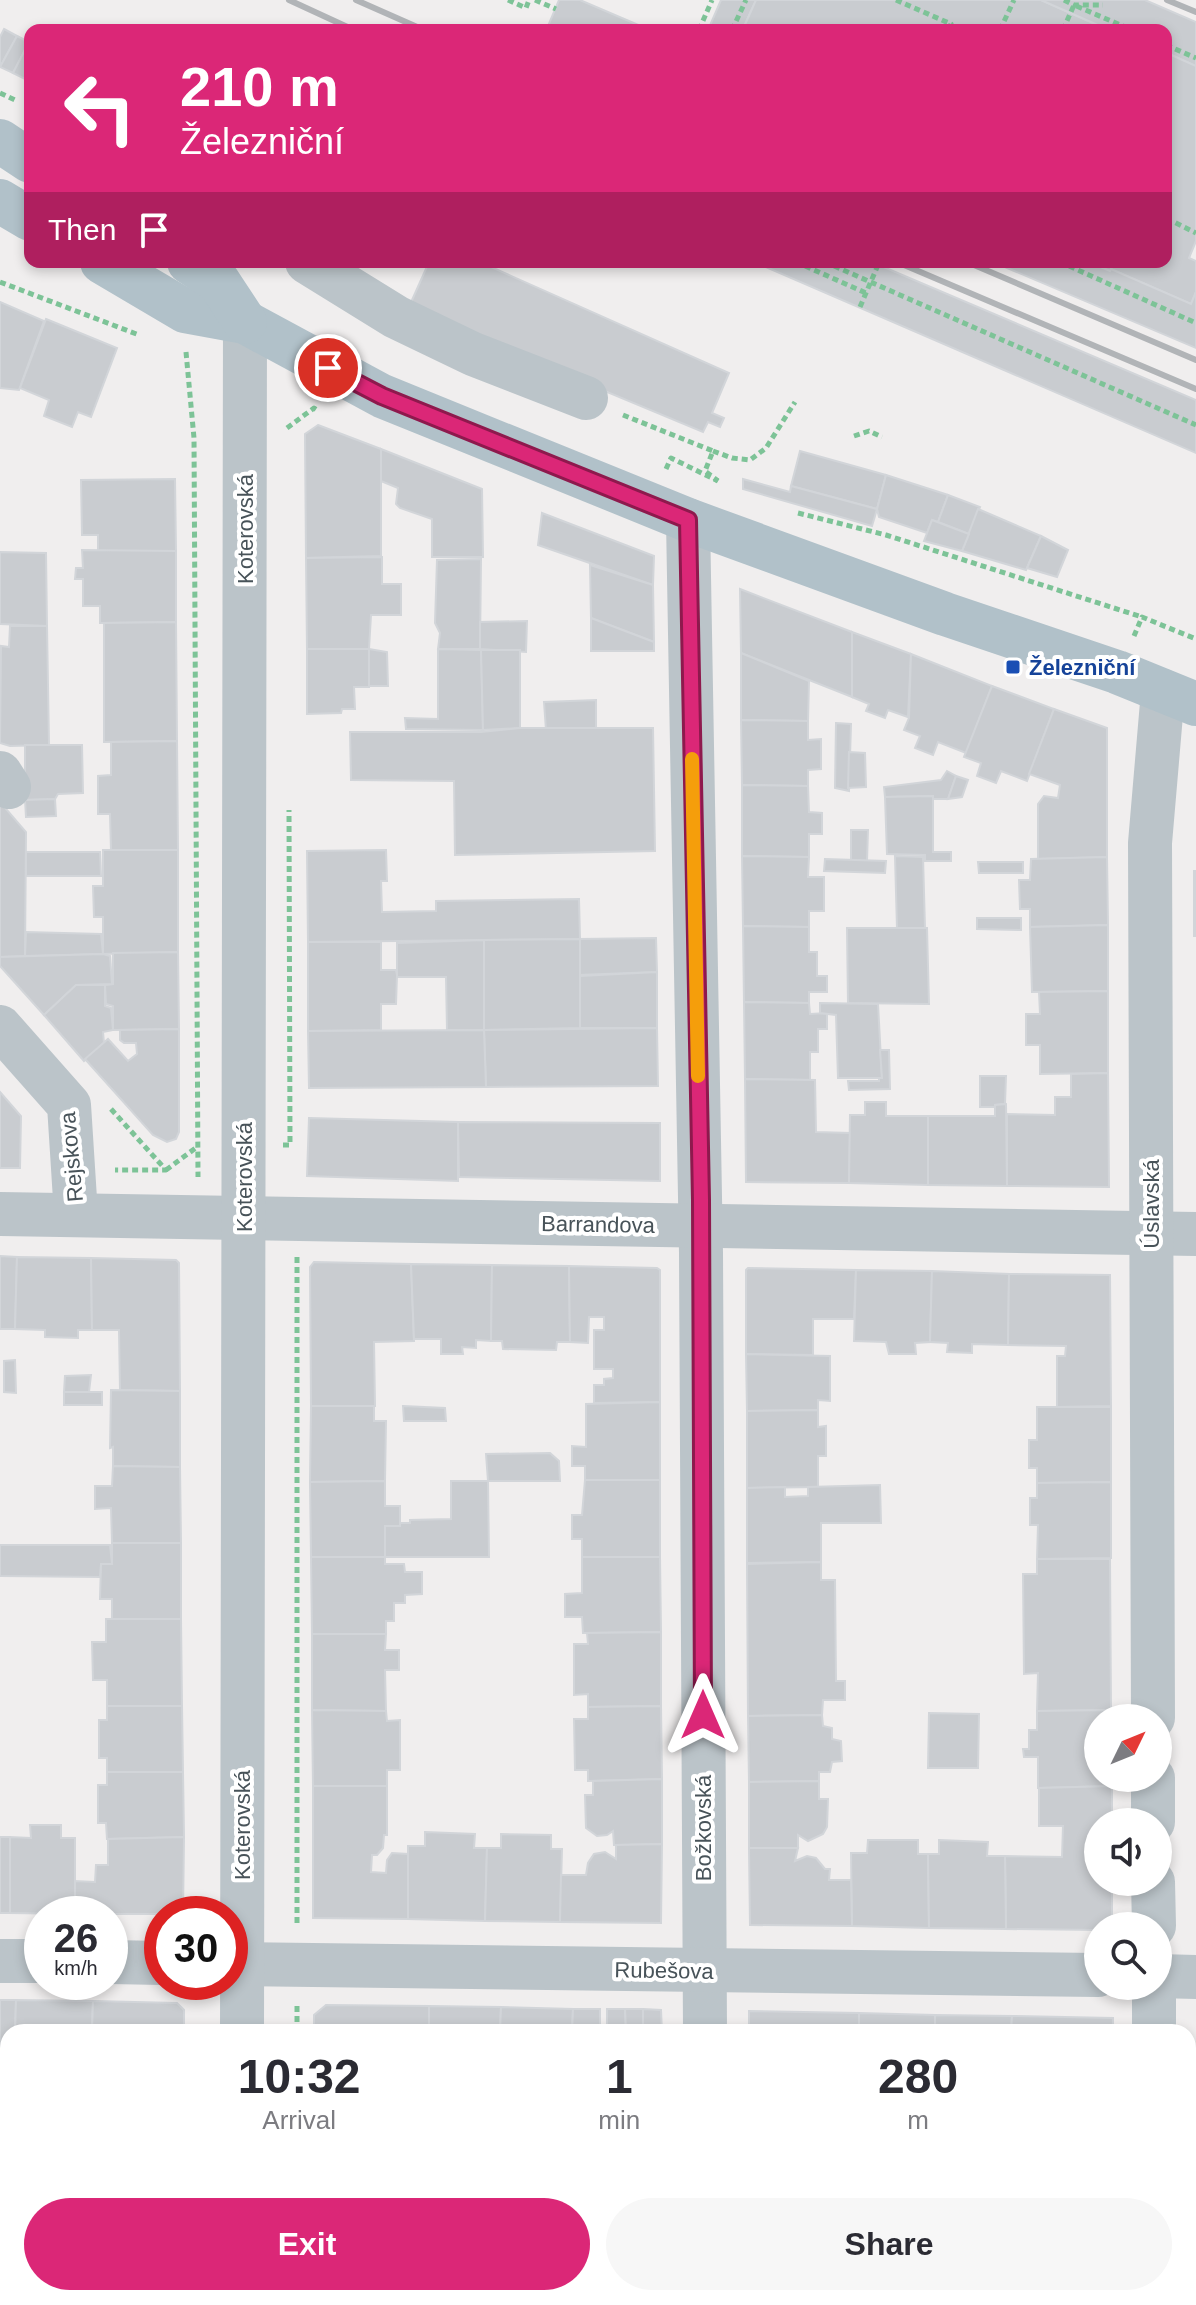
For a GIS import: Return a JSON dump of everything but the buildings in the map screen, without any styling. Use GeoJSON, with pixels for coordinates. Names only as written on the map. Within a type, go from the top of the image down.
{"type":"FeatureCollection","features":[{"type":"Feature","properties":{"kind":"main road"},"geometry":{"type":"LineString","coordinates":[[0,141],[24,157]]}},
{"type":"Feature","properties":{"kind":"main road"},"geometry":{"type":"LineString","coordinates":[[0,201],[24,215]]}},
{"type":"Feature","properties":{"kind":"main road"},"geometry":{"type":"LineString","coordinates":[[112,268],[185,311],[245,322],[382,396],[688,520],[1180,697]]}},
{"type":"Feature","properties":{"kind":"main road"},"geometry":{"type":"LineString","coordinates":[[198,268],[218,281],[245,322]]}},
{"type":"Feature","properties":{"kind":"street"},"geometry":{"type":"LineString","coordinates":[[317,268],[396,317],[473,354],[586,398]]}},
{"type":"Feature","properties":{"kind":"street","name":"Koterovská"},"geometry":{"type":"LineString","coordinates":[[237,1896],[244,1218],[245,322]]}},
{"type":"Feature","properties":{"kind":"street","name":"Božkovská"},"geometry":{"type":"LineString","coordinates":[[688,520],[701,1226],[705,2024]]}},
{"type":"Feature","properties":{"kind":"street","name":"Úslavská"},"geometry":{"type":"LineString","coordinates":[[1153,1704],[1150,843],[1180,697]]}},
{"type":"Feature","properties":{"kind":"street","name":"Rejskova"},"geometry":{"type":"LineString","coordinates":[[0,1027],[69,1105],[76,1215]]}},
{"type":"Feature","properties":{"kind":"street","name":"Barrandova"},"geometry":{"type":"LineString","coordinates":[[0,1214],[1196,1234]]}},
{"type":"Feature","properties":{"kind":"street"},"geometry":{"type":"LineString","coordinates":[[0,1961],[24,1961]]}},
{"type":"Feature","properties":{"kind":"street","name":"Rubešova"},"geometry":{"type":"LineString","coordinates":[[248,1964],[1084,1975]]}},
{"type":"Feature","properties":{"kind":"street"},"geometry":{"type":"LineString","coordinates":[[1172,1976],[1196,1977]]}},
{"type":"Feature","properties":{"kind":"street","name":"Koterovská"},"geometry":{"type":"LineString","coordinates":[[239,2000],[241,2024]]}},
{"type":"Feature","properties":{"kind":"street"},"geometry":{"type":"LineString","coordinates":[[1154,2000],[1154,2024]]}},
{"type":"Feature","properties":{"kind":"path"},"geometry":{"type":"LineString","coordinates":[[508,0],[526,8],[532,0],[556,9]]}},
{"type":"Feature","properties":{"kind":"path"},"geometry":{"type":"LineString","coordinates":[[702,24],[712,0]]}},
{"type":"Feature","properties":{"kind":"path"},"geometry":{"type":"LineString","coordinates":[[735,24],[746,0]]}},
{"type":"Feature","properties":{"kind":"path"},"geometry":{"type":"LineString","coordinates":[[896,0],[951,24]]}},
{"type":"Feature","properties":{"kind":"path"},"geometry":{"type":"LineString","coordinates":[[1003,24],[1014,0]]}},
{"type":"Feature","properties":{"kind":"path"},"geometry":{"type":"LineString","coordinates":[[1064,0],[1118,24]]}},
{"type":"Feature","properties":{"kind":"path"},"geometry":{"type":"LineString","coordinates":[[1074,5],[1103,5]]}},
{"type":"Feature","properties":{"kind":"path"},"geometry":{"type":"LineString","coordinates":[[1066,24],[1074,5]]}},
{"type":"Feature","properties":{"kind":"path"},"geometry":{"type":"LineString","coordinates":[[1172,48],[1196,58]]}},
{"type":"Feature","properties":{"kind":"path"},"geometry":{"type":"LineString","coordinates":[[1172,221],[1196,233]]}},
{"type":"Feature","properties":{"kind":"path"},"geometry":{"type":"LineString","coordinates":[[810,268],[866,293]]}},
{"type":"Feature","properties":{"kind":"path"},"geometry":{"type":"LineString","coordinates":[[839,268],[1196,425]]}},
{"type":"Feature","properties":{"kind":"path"},"geometry":{"type":"LineString","coordinates":[[860,307],[877,268]]}},
{"type":"Feature","properties":{"kind":"path"},"geometry":{"type":"LineString","coordinates":[[1073,268],[1196,323]]}},
{"type":"Feature","properties":{"kind":"path"},"geometry":{"type":"LineString","coordinates":[[0,282],[146,338]]}},
{"type":"Feature","properties":{"kind":"path"},"geometry":{"type":"LineString","coordinates":[[166,1170],[198,1147],[194,438],[187,353],[174,348]]}},
{"type":"Feature","properties":{"kind":"path"},"geometry":{"type":"LineString","coordinates":[[586,398],[713,451],[750,460],[766,448],[795,402]]}},
{"type":"Feature","properties":{"kind":"path"},"geometry":{"type":"LineString","coordinates":[[287,437],[287,426],[314,408],[327,414]]}},
{"type":"Feature","properties":{"kind":"path"},"geometry":{"type":"LineString","coordinates":[[854,436],[869,431],[882,437]]}},
{"type":"Feature","properties":{"kind":"path"},"geometry":{"type":"LineString","coordinates":[[710,477],[705,469],[713,451]]}},
{"type":"Feature","properties":{"kind":"path"},"geometry":{"type":"LineString","coordinates":[[673,477],[665,471],[671,458],[718,481]]}},
{"type":"Feature","properties":{"kind":"path"},"geometry":{"type":"LineString","coordinates":[[794,512],[886,535],[1142,617]]}},
{"type":"Feature","properties":{"kind":"path"},"geometry":{"type":"LineString","coordinates":[[297,1219],[297,2024]]}},
{"type":"Feature","properties":{"kind":"railway"},"geometry":{"type":"LineString","coordinates":[[289,0],[341,24]]}},
{"type":"Feature","properties":{"kind":"railway"},"geometry":{"type":"LineString","coordinates":[[356,0],[410,24]]}},
{"type":"Feature","properties":{"kind":"railway"},"geometry":{"type":"LineString","coordinates":[[1167,0],[1196,12]]}},
{"type":"Feature","properties":{"kind":"railway"},"geometry":{"type":"LineString","coordinates":[[911,268],[1196,389]]}},
{"type":"Feature","properties":{"kind":"railway"},"geometry":{"type":"LineString","coordinates":[[981,268],[1196,360]]}},
{"type":"Feature","properties":{"kind":"slow traffic"},"geometry":{"type":"LineString","coordinates":[[692,759],[698,1076]]}},
{"type":"Feature","properties":{"kind":"place","name":"Železniční"},"geometry":{"type":"Point","coordinates":[1013,667]}},
{"type":"Feature","properties":{"kind":"route"},"geometry":{"type":"LineString","coordinates":[[328,368],[382,396],[688,520],[701,1200],[703,1715]]}}]}
